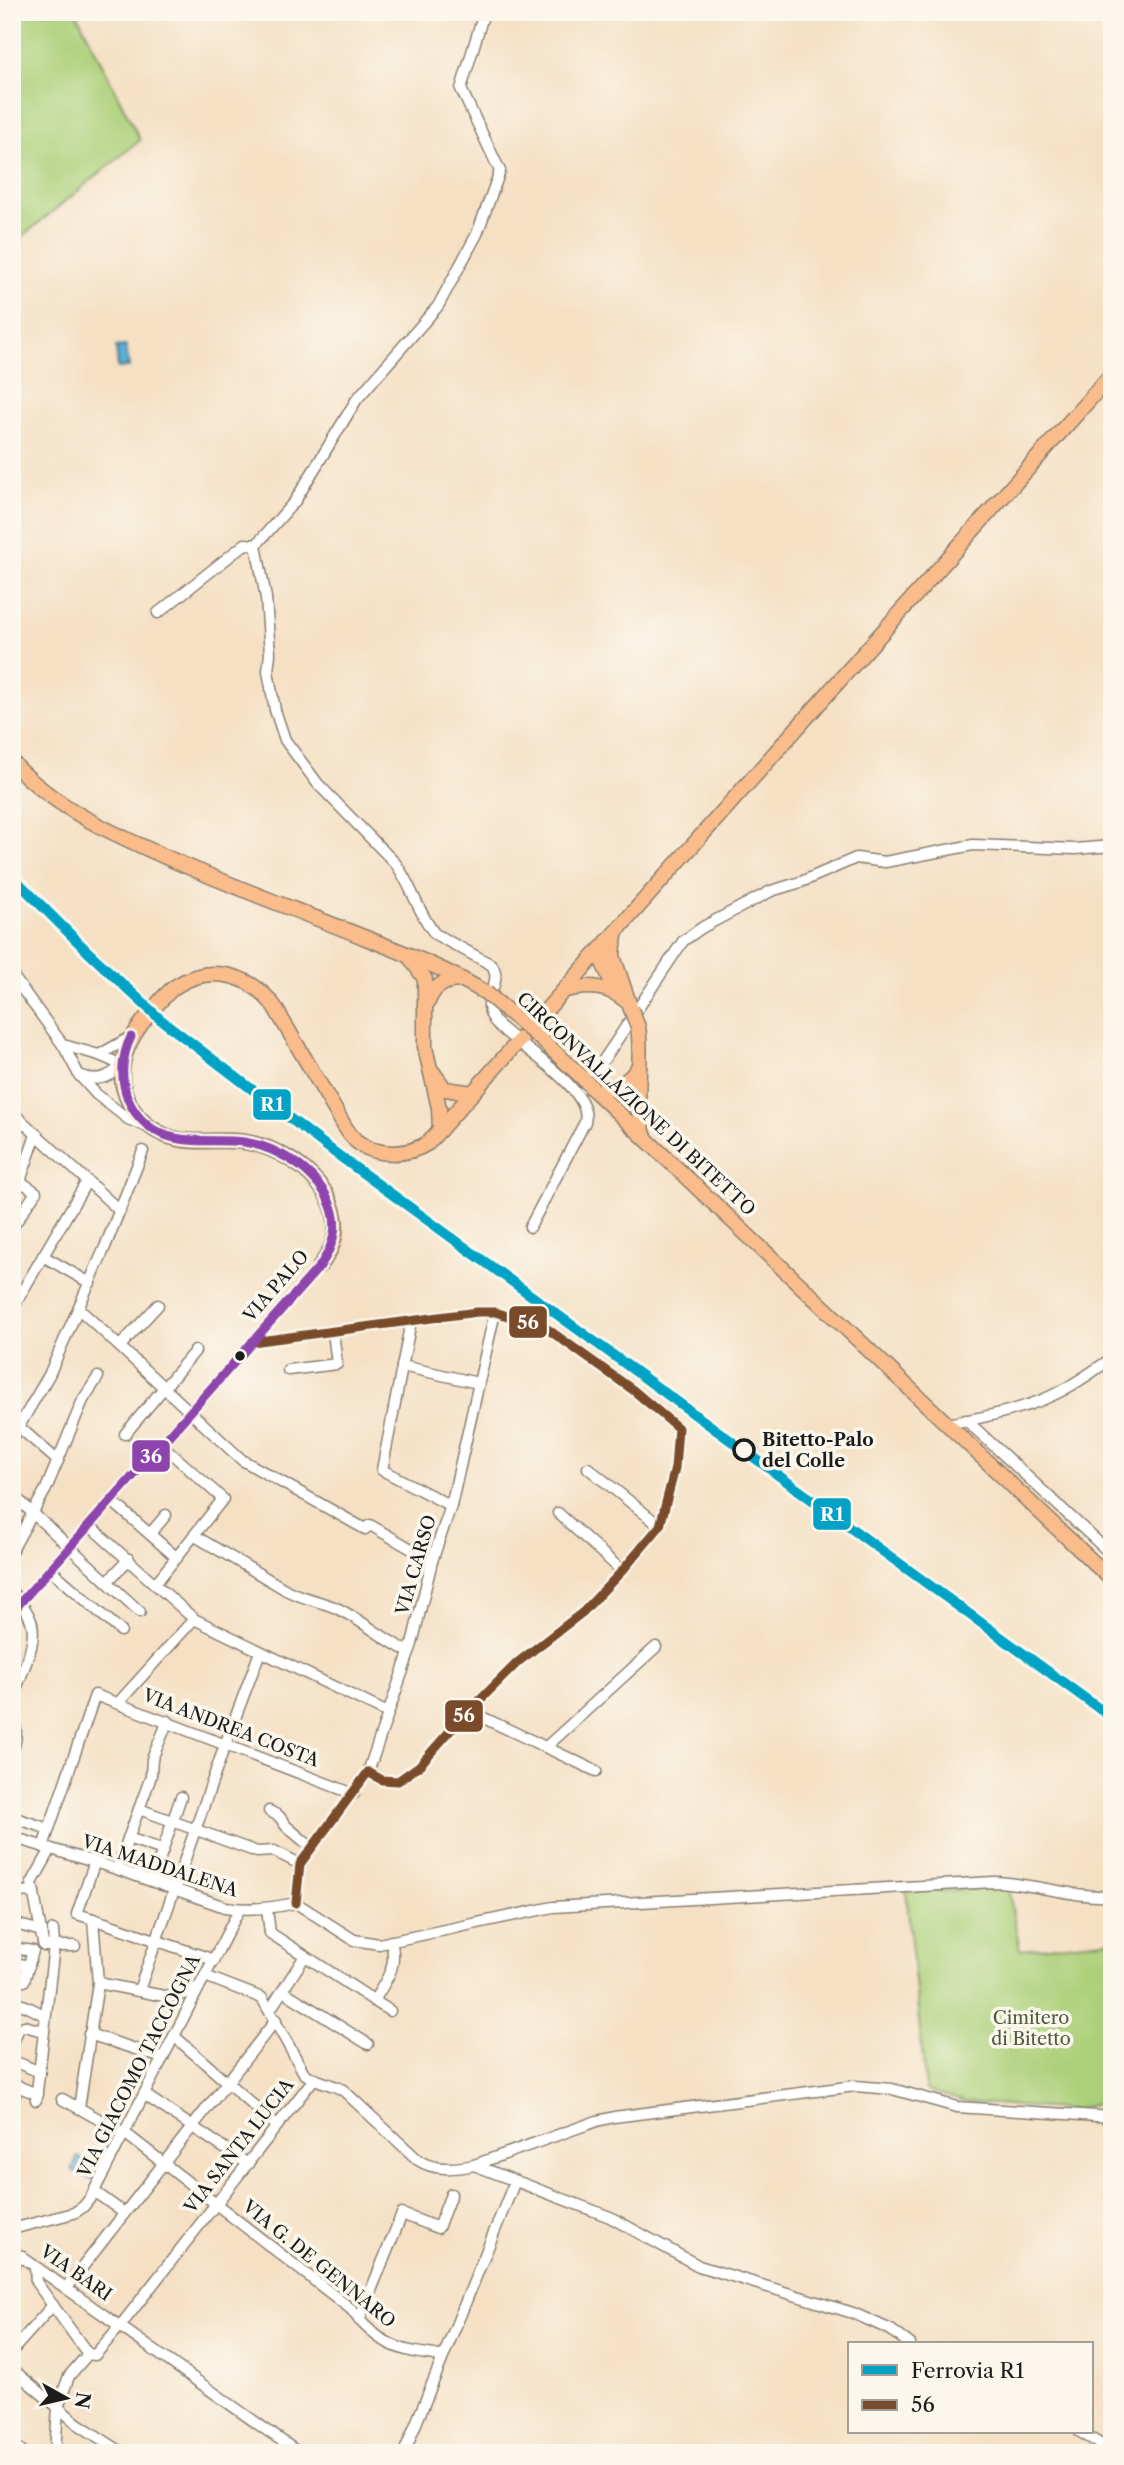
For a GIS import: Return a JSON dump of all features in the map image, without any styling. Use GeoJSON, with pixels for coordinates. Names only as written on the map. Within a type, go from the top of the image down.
{"type":"FeatureCollection","features":[{"type":"Feature","properties":{"kind":"main road"},"geometry":{"type":"LineString","coordinates":[[131,1037],[164,996],[186,981],[209,974],[233,976],[256,987],[274,1006],[345,1127],[356,1140],[385,1152],[407,1153],[418,1150],[454,1115],[566,990],[605,954],[615,934],[1112,374]]}},
{"type":"Feature","properties":{"kind":"main road","name":"CIRCONVALLAZIONE DI BITETTO"},"geometry":{"type":"LineString","coordinates":[[12,762],[27,778],[62,805],[121,838],[233,886],[408,955],[486,993],[589,1084],[1112,1580]]}},
{"type":"Feature","properties":{"kind":"main road"},"geometry":{"type":"LineString","coordinates":[[605,954],[638,1027],[641,1053],[638,1111],[646,1138]]}},
{"type":"Feature","properties":{"kind":"main road"},"geometry":{"type":"LineString","coordinates":[[408,955],[425,979],[425,1047],[439,1108],[440,1130]]}},
{"type":"Feature","properties":{"kind":"main road"},"geometry":{"type":"LineString","coordinates":[[426,1007],[435,988],[441,983],[464,980]]}},
{"type":"Feature","properties":{"kind":"main road"},"geometry":{"type":"LineString","coordinates":[[566,990],[595,986],[625,1001]]}},
{"type":"Feature","properties":{"kind":"main road","name":"VIA PALO"},"geometry":{"type":"LineString","coordinates":[[131,1037],[122,1065],[123,1086],[135,1113],[152,1128],[173,1138],[244,1142],[263,1146],[282,1154],[301,1167],[325,1193],[332,1209],[334,1241],[320,1266]]}},
{"type":"Feature","properties":{"kind":"main road"},"geometry":{"type":"LineString","coordinates":[[428,1065],[444,1089],[454,1115]]}},
{"type":"Feature","properties":{"kind":"main road"},"geometry":{"type":"LineString","coordinates":[[589,1084],[619,1087],[626,1083],[639,1066]]}},
{"type":"Feature","properties":{"kind":"main road"},"geometry":{"type":"LineString","coordinates":[[444,1089],[473,1093]]}},
{"type":"Feature","properties":{"kind":"main road"},"geometry":{"type":"LineString","coordinates":[[439,1108],[454,1115]]}},
{"type":"Feature","properties":{"kind":"street"},"geometry":{"type":"LineString","coordinates":[[256,545],[295,501],[357,399],[438,306],[477,234],[500,171],[461,89],[484,12]]}},
{"type":"Feature","properties":{"kind":"street"},"geometry":{"type":"LineString","coordinates":[[158,613],[245,544],[256,545]]}},
{"type":"Feature","properties":{"kind":"street"},"geometry":{"type":"LineString","coordinates":[[256,545],[266,598],[270,654],[268,671],[275,710],[285,740],[318,784],[396,864],[435,934],[492,965],[495,978],[488,1004],[490,1015],[499,1027],[519,1041],[578,1096],[587,1114],[530,1227]]}},
{"type":"Feature","properties":{"kind":"street"},"geometry":{"type":"LineString","coordinates":[[578,1096],[596,1074],[683,941],[703,927],[771,891],[801,882],[856,858],[885,862],[973,845],[1075,849],[1112,846]]}},
{"type":"Feature","properties":{"kind":"street"},"geometry":{"type":"LineString","coordinates":[[12,975],[63,1045],[79,1075],[112,1108],[128,1119],[152,1128]]}},
{"type":"Feature","properties":{"kind":"street"},"geometry":{"type":"LineString","coordinates":[[99,1055],[131,1037]]}},
{"type":"Feature","properties":{"kind":"street"},"geometry":{"type":"LineString","coordinates":[[63,1045],[122,1065],[112,1075],[99,1079],[79,1075]]}},
{"type":"Feature","properties":{"kind":"street"},"geometry":{"type":"LineString","coordinates":[[12,1112],[120,1211]]}},
{"type":"Feature","properties":{"kind":"street"},"geometry":{"type":"LineString","coordinates":[[12,1228],[36,1192],[20,1181],[36,1135]]}},
{"type":"Feature","properties":{"kind":"street"},"geometry":{"type":"LineString","coordinates":[[12,1438],[16,1424],[49,1376],[144,1151]]}},
{"type":"Feature","properties":{"kind":"street"},"geometry":{"type":"LineString","coordinates":[[12,1309],[87,1181]]}},
{"type":"Feature","properties":{"kind":"street"},"geometry":{"type":"LineString","coordinates":[[43,1256],[90,1283]]}},
{"type":"Feature","properties":{"kind":"street","name":"VIA PALO"},"geometry":{"type":"LineString","coordinates":[[12,1612],[320,1266]]}},
{"type":"Feature","properties":{"kind":"street"},"geometry":{"type":"LineString","coordinates":[[120,1346],[158,1305]]}},
{"type":"Feature","properties":{"kind":"street"},"geometry":{"type":"LineString","coordinates":[[79,1309],[242,1460],[365,1529],[370,1525],[432,1560]]}},
{"type":"Feature","properties":{"kind":"street"},"geometry":{"type":"LineString","coordinates":[[252,1342],[477,1312],[495,1312],[546,1328],[633,1390],[678,1428],[675,1468],[660,1526],[622,1571],[583,1612],[518,1662],[419,1766],[398,1781],[382,1780],[368,1772]]}},
{"type":"Feature","properties":{"kind":"street"},"geometry":{"type":"LineString","coordinates":[[451,1506],[495,1312]]}},
{"type":"Feature","properties":{"kind":"street","name":"VIA CARSO"},"geometry":{"type":"LineString","coordinates":[[299,1864],[368,1772],[409,1653],[432,1560],[451,1506],[382,1471],[411,1321]]}},
{"type":"Feature","properties":{"kind":"street"},"geometry":{"type":"LineString","coordinates":[[288,1370],[337,1364],[333,1332]]}},
{"type":"Feature","properties":{"kind":"street"},"geometry":{"type":"LineString","coordinates":[[125,1434],[195,1351]]}},
{"type":"Feature","properties":{"kind":"street"},"geometry":{"type":"LineString","coordinates":[[946,1424],[1049,1397],[1112,1359]]}},
{"type":"Feature","properties":{"kind":"street"},"geometry":{"type":"LineString","coordinates":[[402,1366],[478,1383]]}},
{"type":"Feature","properties":{"kind":"street"},"geometry":{"type":"LineString","coordinates":[[12,1550],[58,1461],[83,1400],[98,1377]]}},
{"type":"Feature","properties":{"kind":"street"},"geometry":{"type":"LineString","coordinates":[[966,1420],[1112,1555]]}},
{"type":"Feature","properties":{"kind":"street"},"geometry":{"type":"LineString","coordinates":[[16,1424],[58,1461]]}},
{"type":"Feature","properties":{"kind":"street"},"geometry":{"type":"LineString","coordinates":[[156,1584],[223,1499],[162,1445]]}},
{"type":"Feature","properties":{"kind":"street"},"geometry":{"type":"LineString","coordinates":[[588,1468],[660,1526]]}},
{"type":"Feature","properties":{"kind":"street"},"geometry":{"type":"LineString","coordinates":[[12,1494],[140,1612]]}},
{"type":"Feature","properties":{"kind":"street"},"geometry":{"type":"LineString","coordinates":[[112,1501],[177,1558]]}},
{"type":"Feature","properties":{"kind":"street"},"geometry":{"type":"LineString","coordinates":[[558,1513],[622,1571]]}},
{"type":"Feature","properties":{"kind":"street"},"geometry":{"type":"LineString","coordinates":[[150,1534],[166,1516]]}},
{"type":"Feature","properties":{"kind":"street"},"geometry":{"type":"LineString","coordinates":[[90,1526],[194,1619],[388,1713]]}},
{"type":"Feature","properties":{"kind":"street"},"geometry":{"type":"LineString","coordinates":[[195,1536],[288,1591],[332,1606],[373,1628],[409,1653]]}},
{"type":"Feature","properties":{"kind":"street"},"geometry":{"type":"LineString","coordinates":[[107,1581],[129,1559]]}},
{"type":"Feature","properties":{"kind":"street"},"geometry":{"type":"LineString","coordinates":[[51,1570],[121,1631]]}},
{"type":"Feature","properties":{"kind":"street"},"geometry":{"type":"LineString","coordinates":[[12,1592],[21,1602],[32,1624],[29,1651],[13,1701],[15,1747],[12,1750]]}},
{"type":"Feature","properties":{"kind":"street"},"geometry":{"type":"LineString","coordinates":[[118,1703],[194,1619]]}},
{"type":"Feature","properties":{"kind":"street"},"geometry":{"type":"LineString","coordinates":[[546,1747],[656,1647]]}},
{"type":"Feature","properties":{"kind":"street"},"geometry":{"type":"LineString","coordinates":[[139,1990],[260,1652]]}},
{"type":"Feature","properties":{"kind":"street","name":"VIA ANDREA COSTA"},"geometry":{"type":"LineString","coordinates":[[49,1829],[95,1695],[354,1794]]}},
{"type":"Feature","properties":{"kind":"street"},"geometry":{"type":"LineString","coordinates":[[469,1711],[596,1771]]}},
{"type":"Feature","properties":{"kind":"street"},"geometry":{"type":"LineString","coordinates":[[117,1869],[150,1777],[152,1759],[168,1721]]}},
{"type":"Feature","properties":{"kind":"street"},"geometry":{"type":"LineString","coordinates":[[152,1881],[181,1797]]}},
{"type":"Feature","properties":{"kind":"street"},"geometry":{"type":"LineString","coordinates":[[139,1809],[257,1852],[274,1851],[299,1864],[296,1903],[354,1940],[372,1944],[553,1907],[994,1882],[1012,1882],[1089,1897],[1112,1896]]}},
{"type":"Feature","properties":{"kind":"street"},"geometry":{"type":"LineString","coordinates":[[269,1811],[279,1816],[286,1826],[311,1847]]}},
{"type":"Feature","properties":{"kind":"street"},"geometry":{"type":"LineString","coordinates":[[12,1817],[49,1829],[47,1848],[32,1883],[48,1931],[44,1946],[52,1949],[75,1946]]}},
{"type":"Feature","properties":{"kind":"street","name":"VIA MADDALENA"},"geometry":{"type":"LineString","coordinates":[[12,1837],[117,1869],[225,1907],[239,1910],[267,1909],[296,1903]]}},
{"type":"Feature","properties":{"kind":"street"},"geometry":{"type":"LineString","coordinates":[[128,1838],[163,1850]]}},
{"type":"Feature","properties":{"kind":"street"},"geometry":{"type":"LineString","coordinates":[[94,1864],[77,1913],[214,1959]]}},
{"type":"Feature","properties":{"kind":"street"},"geometry":{"type":"LineString","coordinates":[[12,1891],[33,1892]]}},
{"type":"Feature","properties":{"kind":"street"},"geometry":{"type":"LineString","coordinates":[[267,1909],[270,1933],[390,2011]]}},
{"type":"Feature","properties":{"kind":"street","name":"VIA GIACOMO TACCOGNA"},"geometry":{"type":"LineString","coordinates":[[12,2229],[74,2213],[83,2207],[94,2192],[239,1910]]}},
{"type":"Feature","properties":{"kind":"street"},"geometry":{"type":"LineString","coordinates":[[79,2108],[98,1983],[93,1919]]}},
{"type":"Feature","properties":{"kind":"street"},"geometry":{"type":"LineString","coordinates":[[15,1924],[48,1931]]}},
{"type":"Feature","properties":{"kind":"street"},"geometry":{"type":"LineString","coordinates":[[374,2001],[393,1967],[395,1956],[390,1941]]}},
{"type":"Feature","properties":{"kind":"street"},"geometry":{"type":"LineString","coordinates":[[12,1948],[34,1950],[14,2003],[44,2015]]}},
{"type":"Feature","properties":{"kind":"street"},"geometry":{"type":"LineString","coordinates":[[12,2100],[15,2085],[37,2097],[52,1949]]}},
{"type":"Feature","properties":{"kind":"street"},"geometry":{"type":"LineString","coordinates":[[66,2288],[226,2082],[273,2015],[283,1991],[305,1956]]}},
{"type":"Feature","properties":{"kind":"street"},"geometry":{"type":"LineString","coordinates":[[12,1962],[29,1966]]}},
{"type":"Feature","properties":{"kind":"street","name":"VIA SANTA LUCIA"},"geometry":{"type":"LineString","coordinates":[[88,2354],[95,2355],[121,2325],[313,2080],[304,2073],[262,1998],[205,1976]]}},
{"type":"Feature","properties":{"kind":"street"},"geometry":{"type":"LineString","coordinates":[[98,1983],[169,1997],[198,1987]]}},
{"type":"Feature","properties":{"kind":"street"},"geometry":{"type":"LineString","coordinates":[[283,1991],[369,2044]]}},
{"type":"Feature","properties":{"kind":"street"},"geometry":{"type":"LineString","coordinates":[[12,2045],[21,2028],[43,2031]]}},
{"type":"Feature","properties":{"kind":"street"},"geometry":{"type":"LineString","coordinates":[[89,2035],[163,2058]]}},
{"type":"Feature","properties":{"kind":"street"},"geometry":{"type":"LineString","coordinates":[[174,2036],[277,2126]]}},
{"type":"Feature","properties":{"kind":"street"},"geometry":{"type":"LineString","coordinates":[[18,2063],[40,2072]]}},
{"type":"Feature","properties":{"kind":"street"},"geometry":{"type":"LineString","coordinates":[[313,2080],[344,2090],[425,2165],[456,2169],[474,2165],[597,2120],[855,2086],[892,2089],[957,2107],[1112,2117]]}},
{"type":"Feature","properties":{"kind":"street"},"geometry":{"type":"LineString","coordinates":[[145,2095],[248,2164]]}},
{"type":"Feature","properties":{"kind":"street","name":"VIA G. DE GENNARO"},"geometry":{"type":"LineString","coordinates":[[62,2099],[125,2134],[163,2162],[341,2301],[371,2333],[395,2347],[442,2357]]}},
{"type":"Feature","properties":{"kind":"street"},"geometry":{"type":"LineString","coordinates":[[474,2165],[610,2217],[699,2266],[853,2313],[891,2330],[907,2342]]}},
{"type":"Feature","properties":{"kind":"street"},"geometry":{"type":"LineString","coordinates":[[404,2453],[515,2181]]}},
{"type":"Feature","properties":{"kind":"street"},"geometry":{"type":"LineString","coordinates":[[94,2192],[124,2213]]}},
{"type":"Feature","properties":{"kind":"street"},"geometry":{"type":"LineString","coordinates":[[359,2320],[402,2214],[438,2228],[451,2194]]}},
{"type":"Feature","properties":{"kind":"street"},"geometry":{"type":"LineString","coordinates":[[12,2267],[17,2253]]}},
{"type":"Feature","properties":{"kind":"street","name":"VIA BARI"},"geometry":{"type":"LineString","coordinates":[[17,2253],[299,2453]]}},
{"type":"Feature","properties":{"kind":"street"},"geometry":{"type":"LineString","coordinates":[[35,2267],[36,2282],[88,2354],[69,2376],[58,2407],[55,2453]]}},
{"type":"Feature","properties":{"kind":"street"},"geometry":{"type":"LineString","coordinates":[[12,2351],[53,2305]]}},
{"type":"Feature","properties":{"kind":"street"},"geometry":{"type":"LineString","coordinates":[[12,2368],[78,2424],[123,2453]]}},
{"type":"Feature","properties":{"kind":"street"},"geometry":{"type":"LineString","coordinates":[[1083,2434],[1112,2451]]}},
{"type":"Feature","properties":{"kind":"street"},"geometry":{"type":"LineString","coordinates":[[12,2443],[24,2453]]}},
{"type":"Feature","properties":{"kind":"green space"},"geometry":{"type":"Polygon","coordinates":[[[12,12],[76,12],[140,140],[12,245],[12,12]]]}},
{"type":"Feature","properties":{"kind":"green space","name":"Cimitero di Bitetto"},"geometry":{"type":"Polygon","coordinates":[[[1008,1888],[1020,1950],[1112,1940],[1112,2099],[1075,2110],[965,2102],[926,2090],[906,1892],[1008,1888]]]}},
{"type":"Feature","properties":{"kind":"water"},"geometry":{"type":"Polygon","coordinates":[[[126,346],[129,367],[118,368],[116,347],[126,346]]]}},
{"type":"Feature","properties":{"kind":"water"},"geometry":{"type":"Polygon","coordinates":[[[77,2157],[93,2164],[89,2172],[94,2175],[91,2180],[72,2170],[77,2157]]]}},
{"type":"Feature","properties":{"kind":"rail line","name":"R1"},"geometry":{"type":"LineString","coordinates":[[12,876],[160,1019],[338,1155],[1112,1718]]}},
{"type":"Feature","properties":{"kind":"transit line","name":"36"},"geometry":{"type":"LineString","coordinates":[[12,1612],[320,1266],[334,1235],[334,1218],[323,1190],[294,1162],[257,1145],[175,1138],[145,1124],[128,1099],[124,1084],[125,1052],[131,1037]]}},
{"type":"Feature","properties":{"kind":"transit line","name":"56"},"geometry":{"type":"LineString","coordinates":[[252,1342],[477,1312],[495,1312],[546,1328],[633,1390],[678,1428],[675,1468],[660,1526],[583,1612],[518,1662],[457,1723],[419,1766],[398,1781],[382,1780],[368,1772],[300,1864],[296,1903]]}},
{"type":"Feature","properties":{"kind":"place","name":"Bitetto-Palo del Colle"},"geometry":{"type":"Point","coordinates":[744,1450]}}]}
